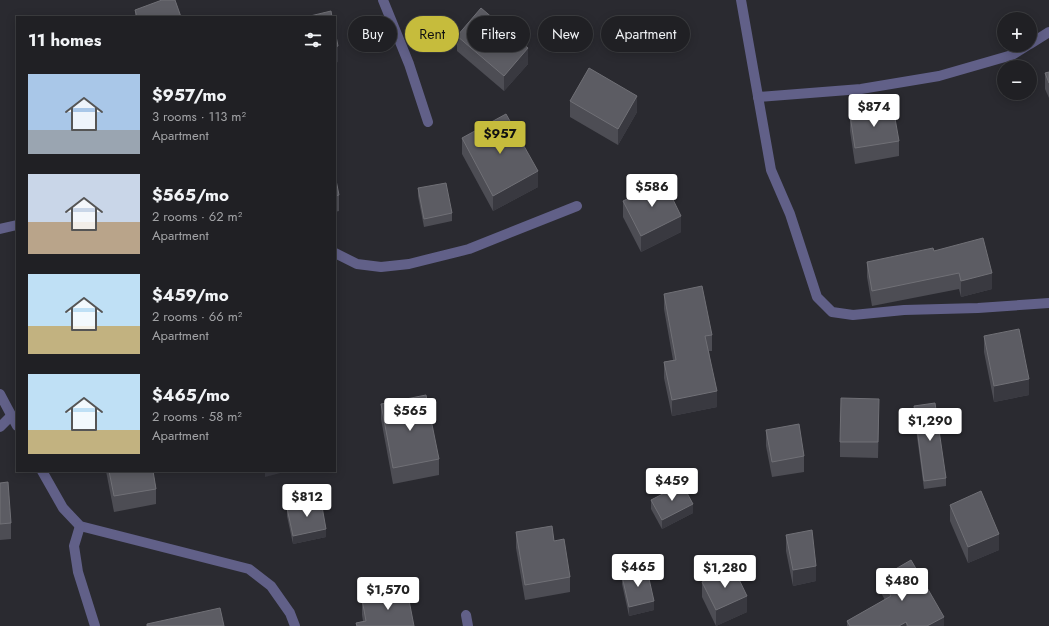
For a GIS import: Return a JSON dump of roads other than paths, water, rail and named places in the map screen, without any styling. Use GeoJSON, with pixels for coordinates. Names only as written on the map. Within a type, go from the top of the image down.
{"type":"FeatureCollection","features":[{"type":"Feature","properties":{"kind":"street"},"geometry":{"type":"LineString","coordinates":[[383,0],[409,64],[428,122]]}},
{"type":"Feature","properties":{"kind":"street"},"geometry":{"type":"LineString","coordinates":[[741,0],[771,170],[790,214],[817,298],[832,312],[853,315],[904,310],[978,308],[1049,303]]}},
{"type":"Feature","properties":{"kind":"street"},"geometry":{"type":"LineString","coordinates":[[1037,39],[1049,32]]}},
{"type":"Feature","properties":{"kind":"street"},"geometry":{"type":"LineString","coordinates":[[758,97],[861,89],[939,76],[1015,52]]}},
{"type":"Feature","properties":{"kind":"street"},"geometry":{"type":"LineString","coordinates":[[336,254],[357,264],[381,267],[410,264],[469,249],[577,206]]}},
{"type":"Feature","properties":{"kind":"street"},"geometry":{"type":"LineString","coordinates":[[0,229],[16,225]]}},
{"type":"Feature","properties":{"kind":"street"},"geometry":{"type":"LineString","coordinates":[[0,394],[16,424]]}},
{"type":"Feature","properties":{"kind":"street"},"geometry":{"type":"LineString","coordinates":[[0,426],[11,416]]}},
{"type":"Feature","properties":{"kind":"street"},"geometry":{"type":"LineString","coordinates":[[43,472],[63,508],[80,526],[249,569],[271,586],[290,613],[295,626]]}},
{"type":"Feature","properties":{"kind":"street"},"geometry":{"type":"LineString","coordinates":[[80,526],[74,546],[78,572],[95,626]]}},
{"type":"Feature","properties":{"kind":"street"},"geometry":{"type":"LineString","coordinates":[[466,615],[468,626]]}}]}
